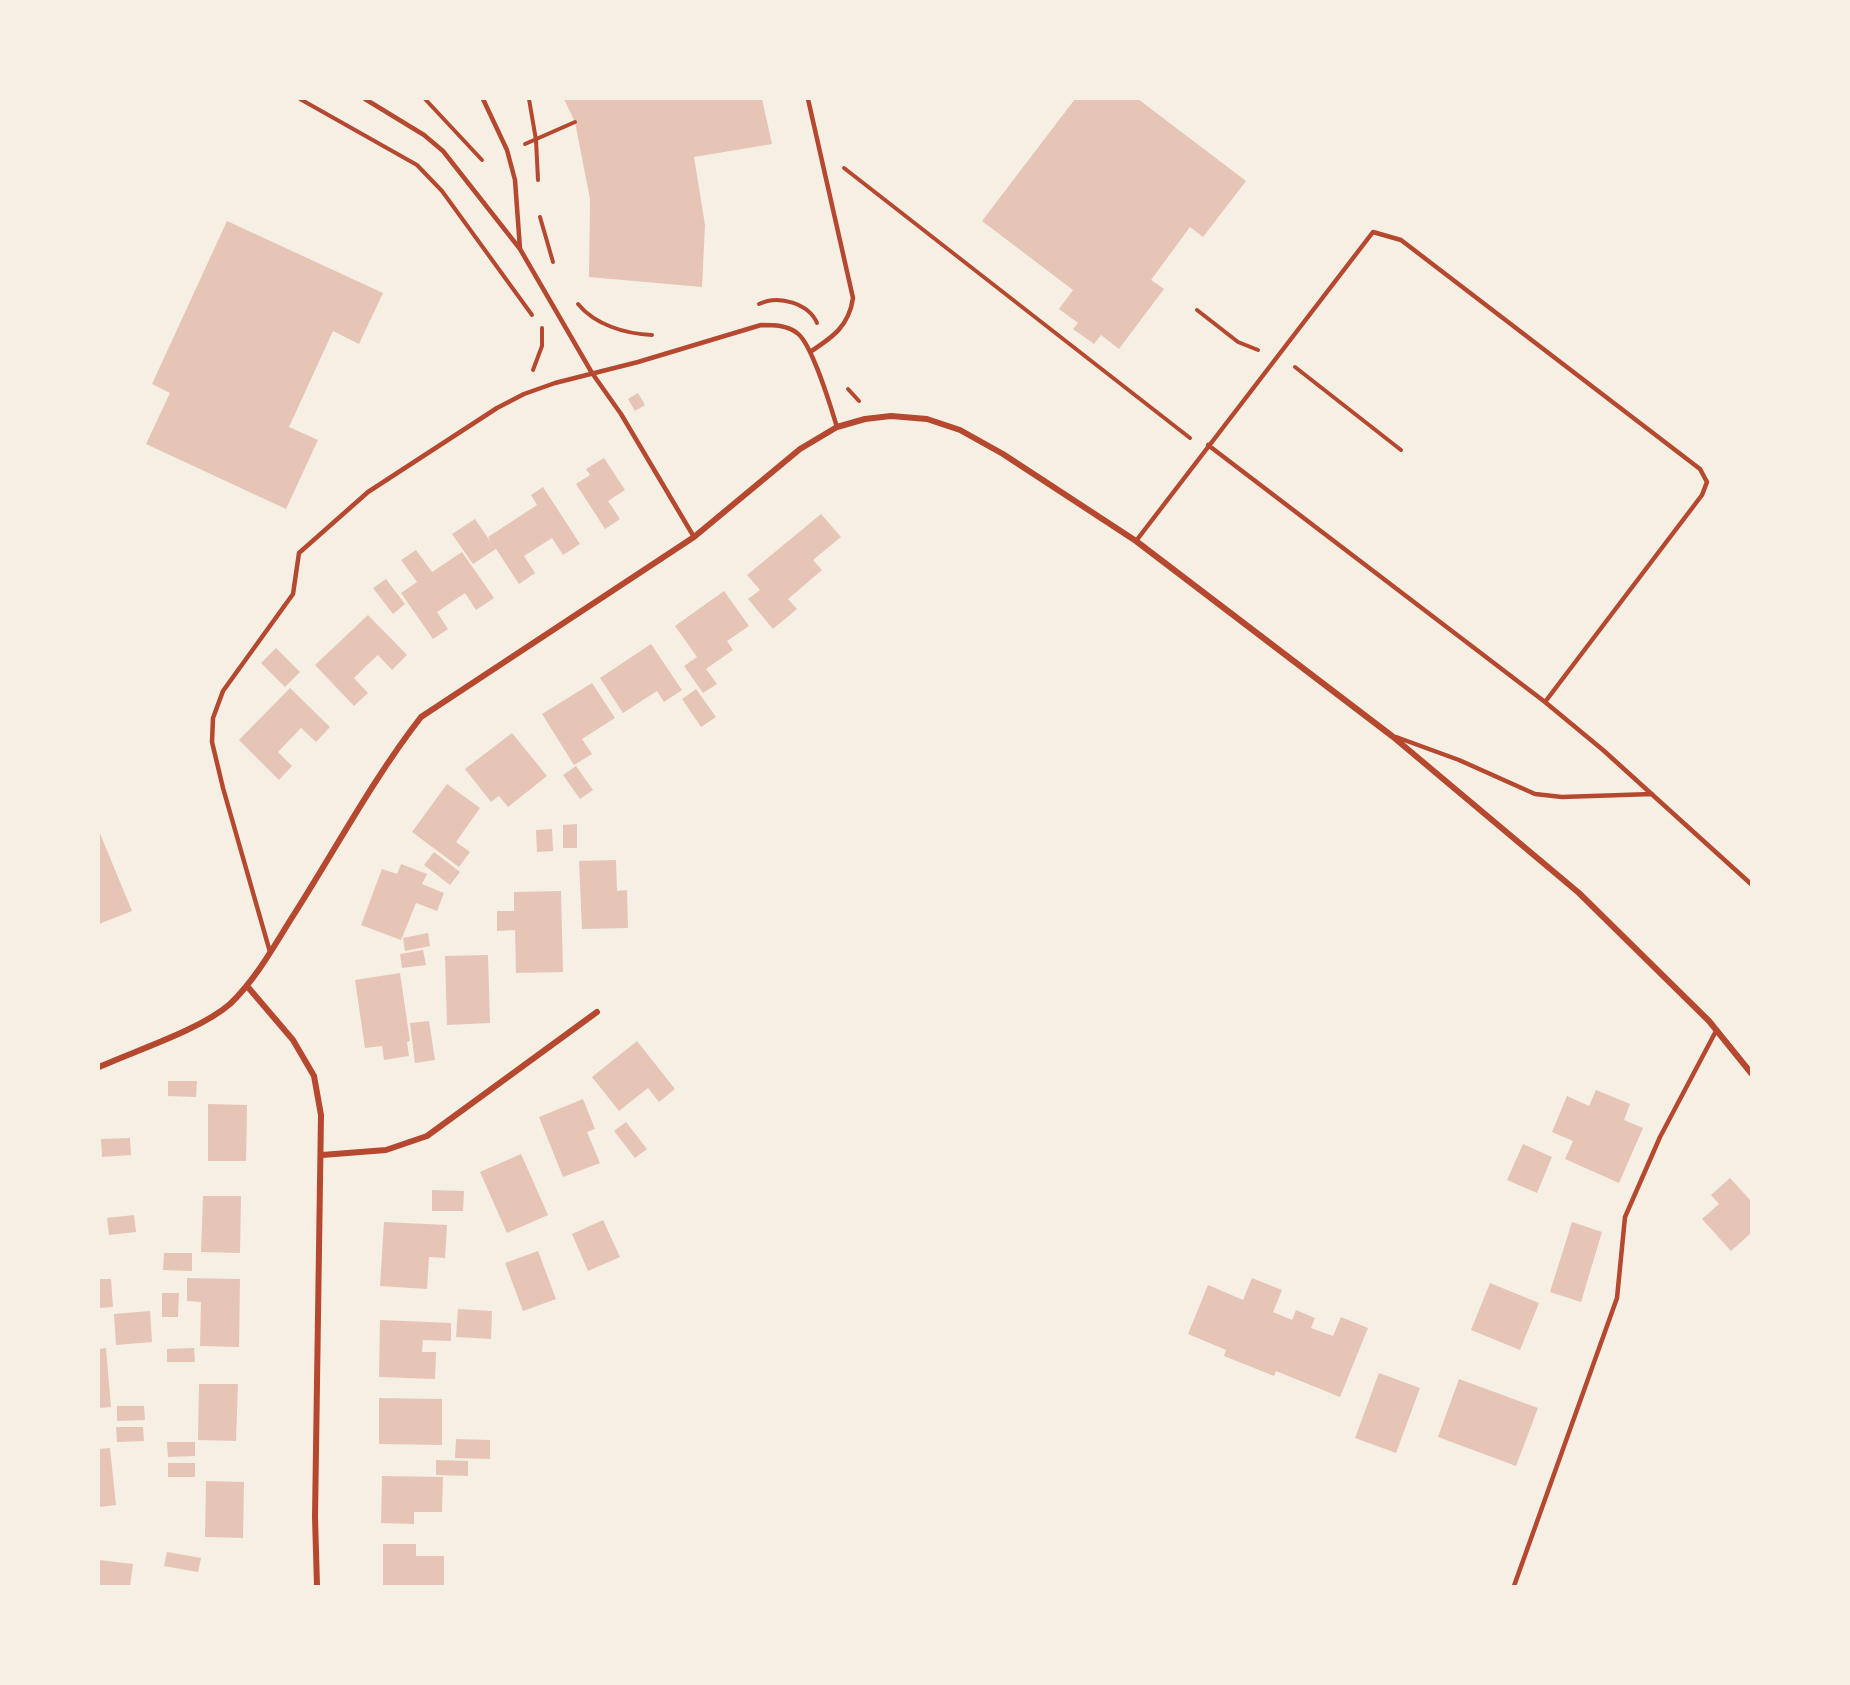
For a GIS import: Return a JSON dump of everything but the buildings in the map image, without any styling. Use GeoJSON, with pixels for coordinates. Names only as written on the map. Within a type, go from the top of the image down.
{"type":"FeatureCollection","features":[{"type":"Feature","properties":{"kind":"street"},"geometry":{"type":"LineString","coordinates":[[99,1067],[204,1021],[228,1005],[247,986],[394,751],[421,717],[694,537],[800,449],[837,428],[865,419],[891,416],[927,419],[960,430],[1003,454],[1136,541],[1392,736],[1579,893],[1716,1031],[1751,1073]]}},
{"type":"Feature","properties":{"kind":"street"},"geometry":{"type":"LineString","coordinates":[[247,986],[292,1040],[314,1076],[321,1116],[315,1517],[317,1586]]}},
{"type":"Feature","properties":{"kind":"street"},"geometry":{"type":"LineString","coordinates":[[322,1155],[386,1150],[427,1136],[597,1012]]}},
{"type":"Feature","properties":{"kind":"lane"},"geometry":{"type":"LineString","coordinates":[[365,99],[424,135],[443,151],[520,249],[592,373],[621,414],[694,537]]}},
{"type":"Feature","properties":{"kind":"lane"},"geometry":{"type":"LineString","coordinates":[[483,99],[502,139],[515,180],[520,249]]}},
{"type":"Feature","properties":{"kind":"lane"},"geometry":{"type":"LineString","coordinates":[[808,99],[853,298],[844,326],[810,352]]}},
{"type":"Feature","properties":{"kind":"lane"},"geometry":{"type":"LineString","coordinates":[[1136,541],[1275,356],[1372,232],[1401,240],[1700,469],[1707,482],[1702,495],[1545,702]]}},
{"type":"Feature","properties":{"kind":"lane"},"geometry":{"type":"LineString","coordinates":[[270,952],[212,742],[213,718],[223,691],[293,594],[298,553],[368,492],[497,408],[524,394],[761,325],[781,325],[799,333],[810,352],[837,428]]}},
{"type":"Feature","properties":{"kind":"lane"},"geometry":{"type":"LineString","coordinates":[[1208,445],[1545,702],[1652,794],[1751,884]]}},
{"type":"Feature","properties":{"kind":"lane"},"geometry":{"type":"LineString","coordinates":[[1392,736],[1459,760],[1535,794],[1562,797],[1652,794]]}},
{"type":"Feature","properties":{"kind":"lane"},"geometry":{"type":"LineString","coordinates":[[1514,1586],[1617,1298],[1625,1217],[1660,1137],[1716,1031]]}},
{"type":"Feature","properties":{"kind":"path"},"geometry":{"type":"LineString","coordinates":[[300,99],[417,165],[441,191],[542,328],[542,346],[524,394]]}},
{"type":"Feature","properties":{"kind":"path"},"geometry":{"type":"LineString","coordinates":[[425,99],[482,160]]}},
{"type":"Feature","properties":{"kind":"path"},"geometry":{"type":"LineString","coordinates":[[529,99],[536,140],[538,187]]}},
{"type":"Feature","properties":{"kind":"path"},"geometry":{"type":"LineString","coordinates":[[821,156],[843,167],[1191,439],[1208,445]]}},
{"type":"Feature","properties":{"kind":"path"},"geometry":{"type":"LineString","coordinates":[[538,208],[555,266]]}},
{"type":"Feature","properties":{"kind":"path"},"geometry":{"type":"LineString","coordinates":[[571,296],[583,310],[609,326],[633,334],[663,334]]}},
{"type":"Feature","properties":{"kind":"path"},"geometry":{"type":"LineString","coordinates":[[751,308],[763,302],[782,301],[805,306],[814,315],[825,342]]}},
{"type":"Feature","properties":{"kind":"path"},"geometry":{"type":"LineString","coordinates":[[1197,310],[1238,342],[1294,366],[1401,450]]}},
{"type":"Feature","properties":{"kind":"path"},"geometry":{"type":"LineString","coordinates":[[844,386],[858,398],[865,419]]}}]}
